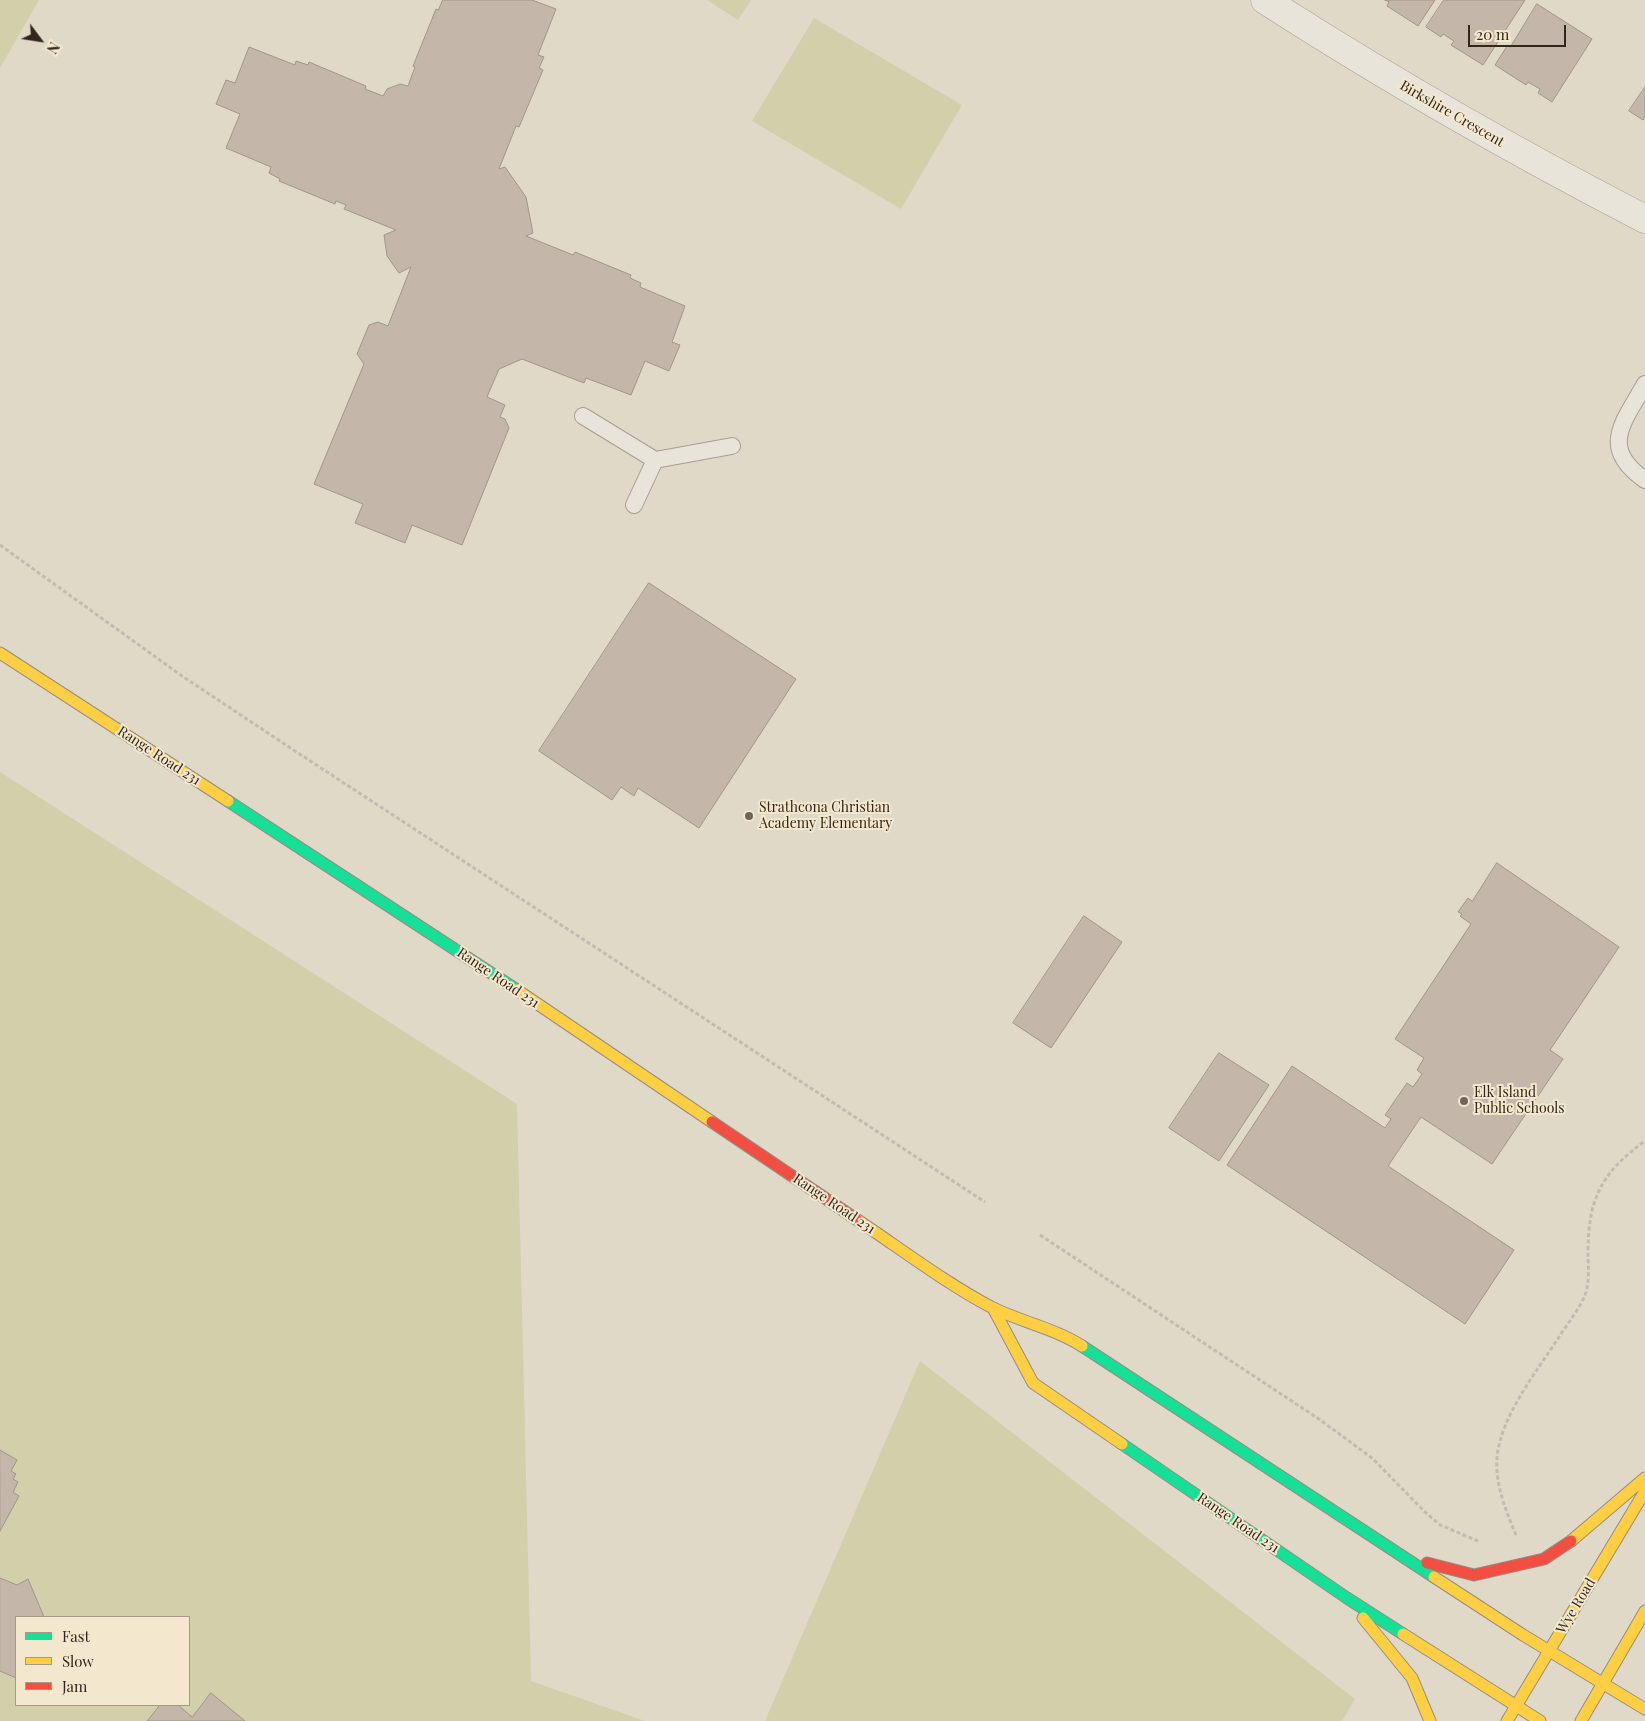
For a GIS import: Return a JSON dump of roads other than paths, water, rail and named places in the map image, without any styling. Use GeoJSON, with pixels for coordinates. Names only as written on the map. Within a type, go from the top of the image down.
{"type":"FeatureCollection","features":[{"type":"Feature","properties":{"kind":"street","name":"Birkshire Crescent"},"geometry":{"type":"LineString","coordinates":[[1265,0],[1332,43],[1464,121],[1550,170],[1645,218]]}},
{"type":"Feature","properties":{"kind":"street","name":"Range Road 231"},"geometry":{"type":"LineString","coordinates":[[0,653],[458,950],[961,1290],[993,1308],[1068,1337],[1403,1557],[1645,1709]]}},
{"type":"Feature","properties":{"kind":"street","name":"Range Road 231"},"geometry":{"type":"LineString","coordinates":[[993,1308],[1033,1383],[1347,1598],[1540,1721]]}},
{"type":"Feature","properties":{"kind":"street"},"geometry":{"type":"LineString","coordinates":[[1403,1557],[1474,1575],[1544,1559],[1577,1537],[1645,1478]]}},
{"type":"Feature","properties":{"kind":"street","name":"Wye Road"},"geometry":{"type":"LineString","coordinates":[[1507,1721],[1645,1491]]}},
{"type":"Feature","properties":{"kind":"street"},"geometry":{"type":"LineString","coordinates":[[1347,1598],[1412,1678],[1424,1702],[1430,1721]]}},
{"type":"Feature","properties":{"kind":"street"},"geometry":{"type":"LineString","coordinates":[[1581,1721],[1645,1611]]}},
{"type":"Feature","properties":{"kind":"lane"},"geometry":{"type":"LineString","coordinates":[[1645,384],[1619,433],[1618,446],[1624,463],[1645,480]]}},
{"type":"Feature","properties":{"kind":"lane"},"geometry":{"type":"LineString","coordinates":[[583,416],[655,460],[732,446]]}},
{"type":"Feature","properties":{"kind":"lane"},"geometry":{"type":"LineString","coordinates":[[634,505],[655,460]]}},
{"type":"Feature","properties":{"kind":"place","name":"Strathcona Christian Academy Elementary"},"geometry":{"type":"Point","coordinates":[749,816]}},
{"type":"Feature","properties":{"kind":"place","name":"Elk Island Public Schools"},"geometry":{"type":"Point","coordinates":[1464,1101]}}]}
